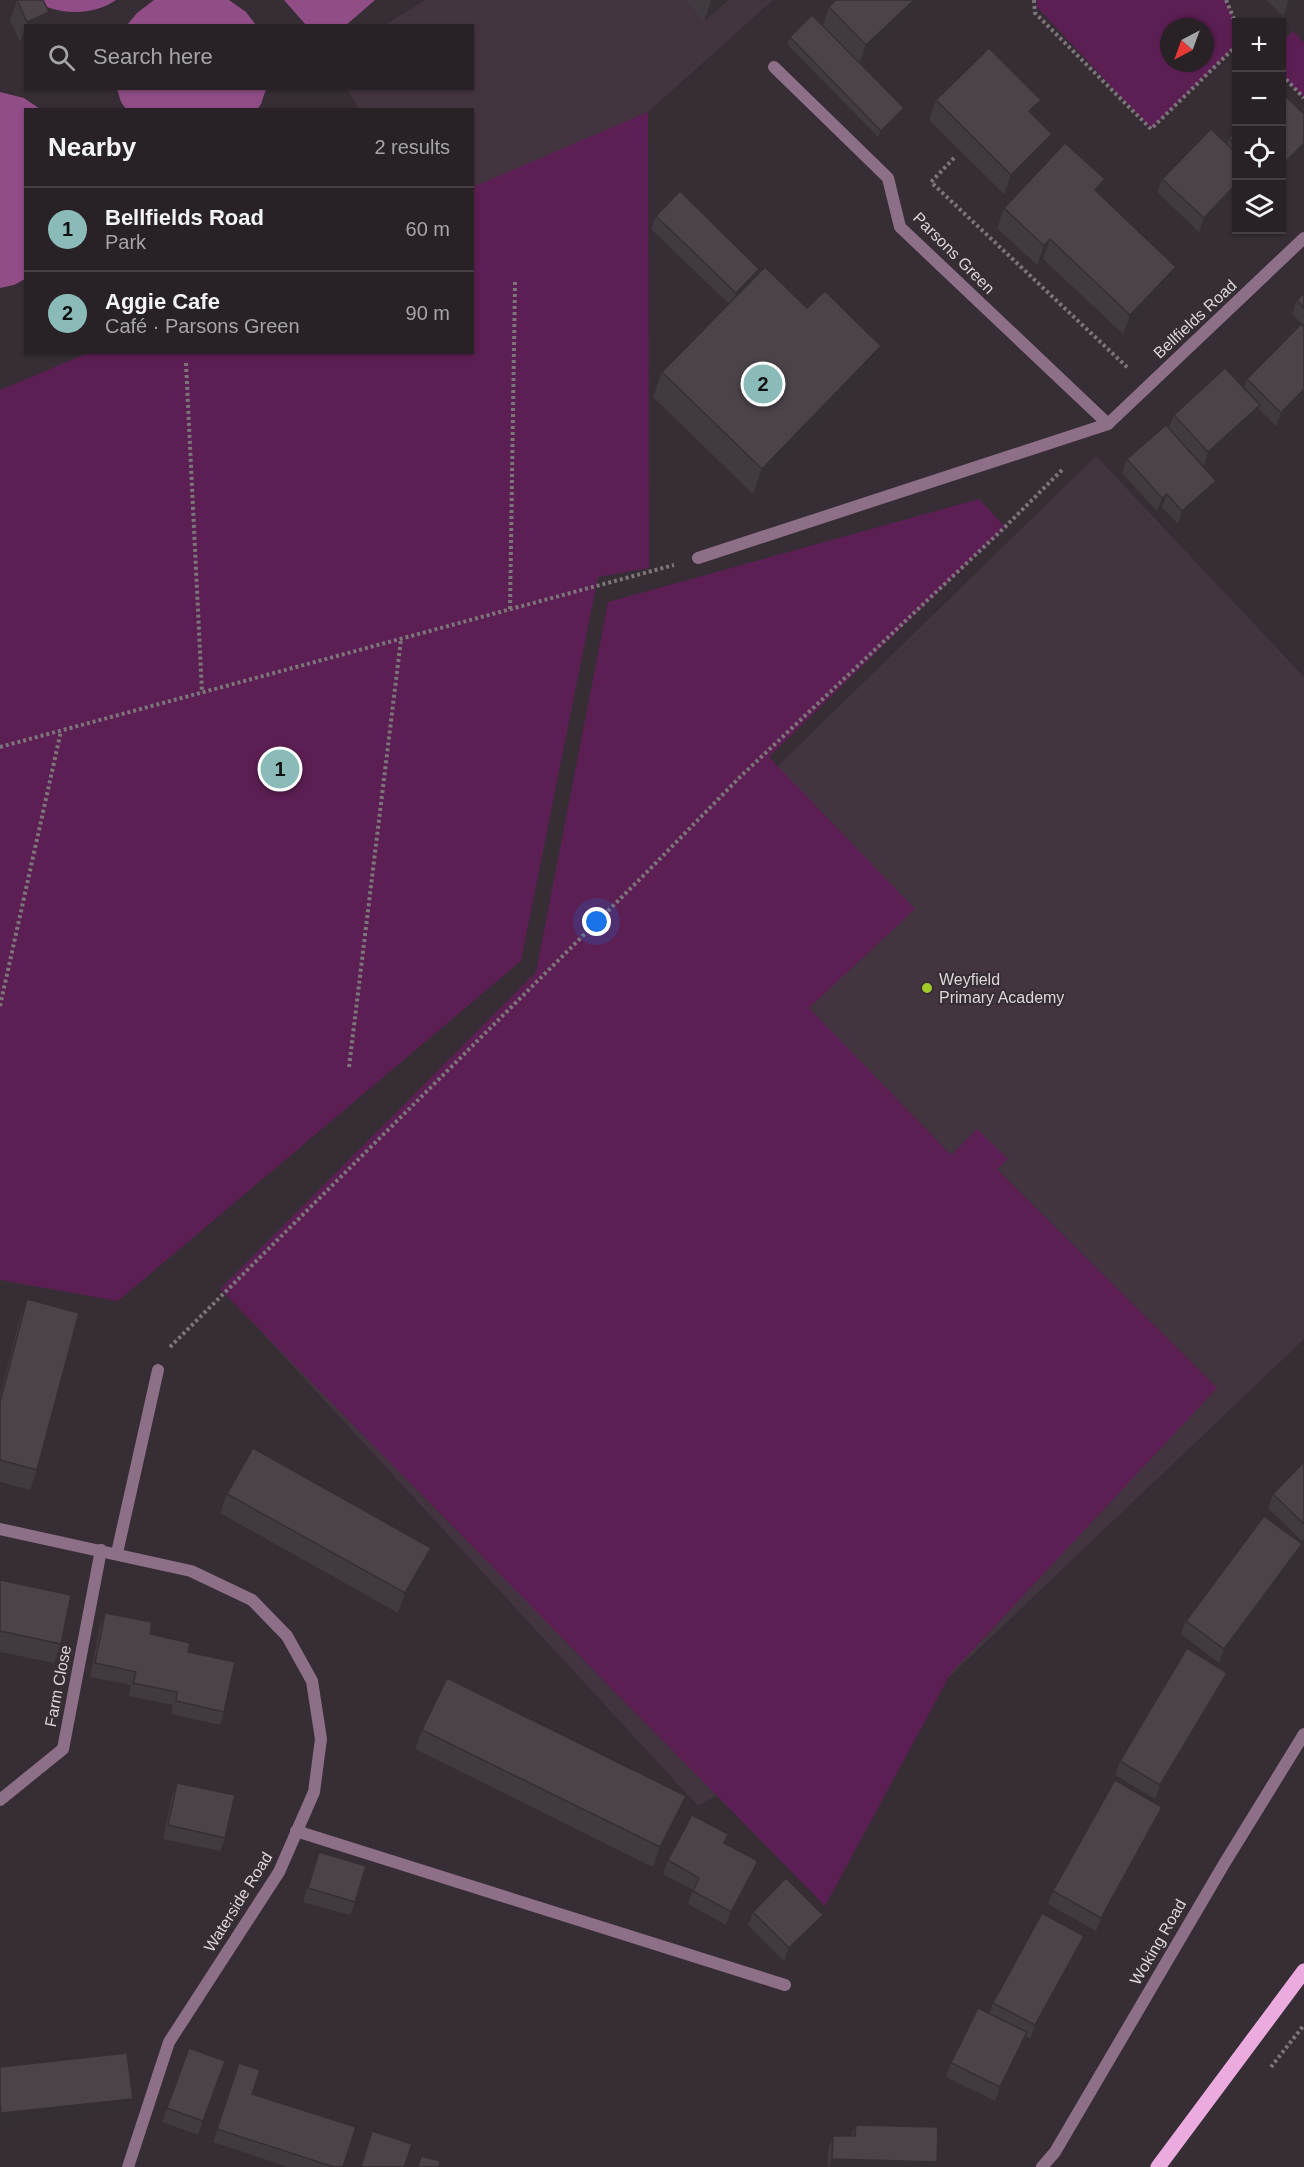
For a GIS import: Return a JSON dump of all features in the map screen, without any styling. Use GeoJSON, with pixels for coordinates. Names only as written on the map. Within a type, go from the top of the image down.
{"type":"FeatureCollection","features":[{"type":"Feature","properties":{"kind":"main road"},"geometry":{"type":"LineString","coordinates":[[1158,2167],[1304,1971]]}},
{"type":"Feature","properties":{"kind":"street","name":"Parsons Green"},"geometry":{"type":"LineString","coordinates":[[774,67],[888,178],[900,226],[1108,424]]}},
{"type":"Feature","properties":{"kind":"street","name":"Bellfields Road"},"geometry":{"type":"LineString","coordinates":[[1108,424],[1304,238]]}},
{"type":"Feature","properties":{"kind":"street"},"geometry":{"type":"LineString","coordinates":[[698,558],[1108,424]]}},
{"type":"Feature","properties":{"kind":"street"},"geometry":{"type":"LineString","coordinates":[[117,1553],[158,1370]]}},
{"type":"Feature","properties":{"kind":"street","name":"Waterside Road"},"geometry":{"type":"LineString","coordinates":[[0,1528],[191,1570],[242,1595],[252,1600],[287,1635],[312,1681],[321,1739],[314,1792],[279,1872],[169,2042],[128,2167]]}},
{"type":"Feature","properties":{"kind":"street","name":"Farm Close"},"geometry":{"type":"LineString","coordinates":[[0,1800],[63,1749],[101,1550]]}},
{"type":"Feature","properties":{"kind":"street","name":"Woking Road"},"geometry":{"type":"LineString","coordinates":[[1042,2167],[1055,2152],[1218,1874],[1304,1734]]}},
{"type":"Feature","properties":{"kind":"street"},"geometry":{"type":"LineString","coordinates":[[296,1830],[784,1985]]}},
{"type":"Feature","properties":{"kind":"path"},"geometry":{"type":"LineString","coordinates":[[1034,0],[1035,13],[1151,129],[1232,50]]}},
{"type":"Feature","properties":{"kind":"path"},"geometry":{"type":"LineString","coordinates":[[1226,0],[1234,18]]}},
{"type":"Feature","properties":{"kind":"path"},"geometry":{"type":"LineString","coordinates":[[1286,80],[1304,98]]}},
{"type":"Feature","properties":{"kind":"path"},"geometry":{"type":"LineString","coordinates":[[954,158],[931,182],[1147,387]]}},
{"type":"Feature","properties":{"kind":"path"},"geometry":{"type":"LineString","coordinates":[[510,609],[515,282]]}},
{"type":"Feature","properties":{"kind":"path"},"geometry":{"type":"LineString","coordinates":[[186,363],[202,693]]}},
{"type":"Feature","properties":{"kind":"path"},"geometry":{"type":"LineString","coordinates":[[158,1370],[172,1344],[221,1298],[741,777],[1069,463]]}},
{"type":"Feature","properties":{"kind":"path"},"geometry":{"type":"LineString","coordinates":[[0,747],[698,558]]}},
{"type":"Feature","properties":{"kind":"path"},"geometry":{"type":"LineString","coordinates":[[349,1067],[400,639]]}},
{"type":"Feature","properties":{"kind":"path"},"geometry":{"type":"LineString","coordinates":[[0,1006],[62,731]]}},
{"type":"Feature","properties":{"kind":"shaded area"},"geometry":{"type":"Polygon","coordinates":[[[34,0],[116,0],[97,9],[75,12],[53,9],[34,0]]]}},
{"type":"Feature","properties":{"kind":"shaded area"},"geometry":{"type":"Polygon","coordinates":[[[154,0],[229,0],[246,12],[255,24],[128,24],[137,13],[154,0]]]}},
{"type":"Feature","properties":{"kind":"shaded area"},"geometry":{"type":"Polygon","coordinates":[[[284,0],[375,0],[347,24],[305,24],[284,0]]]}},
{"type":"Feature","properties":{"kind":"shaded area"},"geometry":{"type":"Polygon","coordinates":[[[425,0],[773,0],[648,112],[474,188],[474,108],[359,108],[348,90],[474,90],[474,24],[387,24],[425,0]]]}},
{"type":"Feature","properties":{"kind":"shaded area"},"geometry":{"type":"Polygon","coordinates":[[[1037,0],[1226,0],[1234,18],[1232,50],[1214,67],[1214,18],[1160,18],[1160,72],[1209,72],[1151,129],[1037,7],[1037,0]]]}},
{"type":"Feature","properties":{"kind":"shaded area"},"geometry":{"type":"Polygon","coordinates":[[[1293,31],[1304,43],[1304,98],[1286,79],[1286,38],[1293,31]]]}},
{"type":"Feature","properties":{"kind":"shaded area"},"geometry":{"type":"Polygon","coordinates":[[[118,90],[266,90],[258,108],[125,108],[118,90]]]}},
{"type":"Feature","properties":{"kind":"shaded area"},"geometry":{"type":"Polygon","coordinates":[[[0,92],[24,98],[39,108],[24,108],[24,280],[14,285],[0,288],[0,92]]]}},
{"type":"Feature","properties":{"kind":"shaded area"},"geometry":{"type":"Polygon","coordinates":[[[648,112],[649,568],[598,577],[521,961],[118,1301],[0,1280],[0,390],[86,354],[474,354],[474,187],[648,112]]]}},
{"type":"Feature","properties":{"kind":"shaded area","name":"Weyfield Primary Academy"},"geometry":{"type":"Polygon","coordinates":[[[1096,456],[1304,677],[1304,1339],[946,1680],[923,1678],[698,1806],[231,1299],[1096,456]]]}},
{"type":"Feature","properties":{"kind":"shaded area","name":"Weyfield Primary Academy"},"geometry":{"type":"Polygon","coordinates":[[[979,499],[1005,527],[769,757],[915,909],[809,1008],[951,1155],[977,1129],[1008,1159],[997,1169],[1217,1388],[951,1673],[825,1906],[220,1289],[536,972],[608,602],[979,499]]]}},
{"type":"Feature","properties":{"kind":"building"},"geometry":{"type":"Polygon","coordinates":[[[17,0],[43,0],[49,12],[27,22],[17,0]]]}},
{"type":"Feature","properties":{"kind":"building"},"geometry":{"type":"Polygon","coordinates":[[[836,0],[914,0],[866,45],[829,7],[836,0]]]}},
{"type":"Feature","properties":{"kind":"building"},"geometry":{"type":"Polygon","coordinates":[[[812,15],[904,108],[881,131],[790,37],[812,15]]]}},
{"type":"Feature","properties":{"kind":"building"},"geometry":{"type":"Polygon","coordinates":[[[989,48],[1041,100],[1029,111],[1052,134],[1011,175],[936,100],[989,48]]]}},
{"type":"Feature","properties":{"kind":"building"},"geometry":{"type":"Polygon","coordinates":[[[1286,97],[1304,114],[1304,143],[1286,161],[1286,97]]]}},
{"type":"Feature","properties":{"kind":"building"},"geometry":{"type":"Polygon","coordinates":[[[1211,129],[1232,149],[1232,188],[1204,218],[1162,179],[1211,129]]]}},
{"type":"Feature","properties":{"kind":"building"},"geometry":{"type":"Polygon","coordinates":[[[1065,143],[1105,179],[1095,190],[1176,267],[1130,315],[1050,239],[1044,246],[1004,208],[1065,143]]]}},
{"type":"Feature","properties":{"kind":"building"},"geometry":{"type":"Polygon","coordinates":[[[680,191],[759,269],[736,293],[656,216],[680,191]]]}},
{"type":"Feature","properties":{"kind":"building"},"geometry":{"type":"Polygon","coordinates":[[[765,267],[807,308],[825,291],[881,346],[762,469],[662,372],[765,267]]]}},
{"type":"Feature","properties":{"kind":"building"},"geometry":{"type":"Polygon","coordinates":[[[1304,293],[1304,308],[1297,300],[1304,293]]]}},
{"type":"Feature","properties":{"kind":"building"},"geometry":{"type":"Polygon","coordinates":[[[1301,324],[1304,327],[1304,389],[1281,413],[1247,379],[1301,324]]]}},
{"type":"Feature","properties":{"kind":"building"},"geometry":{"type":"Polygon","coordinates":[[[1225,368],[1260,405],[1208,452],[1174,415],[1225,368]]]}},
{"type":"Feature","properties":{"kind":"building"},"geometry":{"type":"Polygon","coordinates":[[[1166,425],[1216,481],[1182,511],[1167,494],[1162,498],[1127,459],[1166,425]]]}},
{"type":"Feature","properties":{"kind":"building"},"geometry":{"type":"Polygon","coordinates":[[[27,1299],[79,1313],[37,1470],[0,1460],[0,1402],[27,1299]]]}},
{"type":"Feature","properties":{"kind":"building"},"geometry":{"type":"Polygon","coordinates":[[[253,1448],[431,1548],[405,1593],[227,1494],[253,1448]]]}},
{"type":"Feature","properties":{"kind":"building"},"geometry":{"type":"Polygon","coordinates":[[[1304,1462],[1304,1524],[1273,1494],[1304,1462]]]}},
{"type":"Feature","properties":{"kind":"building"},"geometry":{"type":"Polygon","coordinates":[[[1264,1516],[1302,1544],[1224,1649],[1186,1621],[1264,1516]]]}},
{"type":"Feature","properties":{"kind":"building"},"geometry":{"type":"Polygon","coordinates":[[[0,1580],[71,1595],[61,1644],[0,1631],[0,1580]]]}},
{"type":"Feature","properties":{"kind":"building"},"geometry":{"type":"Polygon","coordinates":[[[105,1613],[152,1622],[150,1634],[190,1643],[188,1652],[235,1662],[224,1712],[176,1701],[177,1692],[133,1683],[136,1672],[95,1663],[105,1613]]]}},
{"type":"Feature","properties":{"kind":"building"},"geometry":{"type":"Polygon","coordinates":[[[1187,1648],[1227,1673],[1160,1785],[1120,1761],[1187,1648]]]}},
{"type":"Feature","properties":{"kind":"building"},"geometry":{"type":"Polygon","coordinates":[[[447,1678],[686,1796],[660,1847],[422,1730],[447,1678]]]}},
{"type":"Feature","properties":{"kind":"building"},"geometry":{"type":"Polygon","coordinates":[[[1115,1780],[1162,1807],[1101,1918],[1053,1891],[1115,1780]]]}},
{"type":"Feature","properties":{"kind":"building"},"geometry":{"type":"Polygon","coordinates":[[[177,1783],[235,1795],[225,1838],[168,1825],[177,1783]]]}},
{"type":"Feature","properties":{"kind":"building"},"geometry":{"type":"Polygon","coordinates":[[[692,1815],[728,1834],[724,1843],[758,1861],[731,1912],[693,1891],[699,1878],[668,1860],[692,1815]]]}},
{"type":"Feature","properties":{"kind":"building"},"geometry":{"type":"Polygon","coordinates":[[[319,1852],[366,1866],[355,1902],[308,1888],[319,1852]]]}},
{"type":"Feature","properties":{"kind":"building"},"geometry":{"type":"Polygon","coordinates":[[[786,1878],[823,1915],[789,1948],[753,1912],[786,1878]]]}},
{"type":"Feature","properties":{"kind":"building"},"geometry":{"type":"Polygon","coordinates":[[[1042,1913],[1084,1936],[1035,2025],[993,2003],[1042,1913]]]}},
{"type":"Feature","properties":{"kind":"building"},"geometry":{"type":"Polygon","coordinates":[[[978,2008],[1027,2032],[1000,2087],[951,2063],[978,2008]]]}},
{"type":"Feature","properties":{"kind":"building"},"geometry":{"type":"Polygon","coordinates":[[[189,2048],[225,2061],[203,2121],[167,2108],[189,2048]]]}},
{"type":"Feature","properties":{"kind":"building"},"geometry":{"type":"Polygon","coordinates":[[[127,2053],[133,2099],[1,2113],[0,2067],[127,2053]]]}},
{"type":"Feature","properties":{"kind":"building"},"geometry":{"type":"Polygon","coordinates":[[[239,2063],[260,2070],[252,2094],[356,2127],[343,2167],[334,2167],[217,2129],[239,2063]]]}},
{"type":"Feature","properties":{"kind":"building"},"geometry":{"type":"Polygon","coordinates":[[[856,2125],[938,2127],[937,2162],[832,2159],[833,2136],[855,2136],[856,2125]]]}},
{"type":"Feature","properties":{"kind":"building"},"geometry":{"type":"Polygon","coordinates":[[[372,2131],[412,2144],[404,2167],[361,2167],[372,2131]]]}},
{"type":"Feature","properties":{"kind":"building"},"geometry":{"type":"Polygon","coordinates":[[[421,2156],[440,2161],[439,2167],[418,2167],[421,2156]]]}},
{"type":"Feature","properties":{"kind":"place","name":"Aggie Cafe"},"geometry":{"type":"Point","coordinates":[763,384]}},
{"type":"Feature","properties":{"kind":"place","name":"Bellfields Road"},"geometry":{"type":"Point","coordinates":[280,769]}},
{"type":"Feature","properties":{"kind":"place","name":"Weyfield Primary Academy"},"geometry":{"type":"Point","coordinates":[927,988]}}]}
